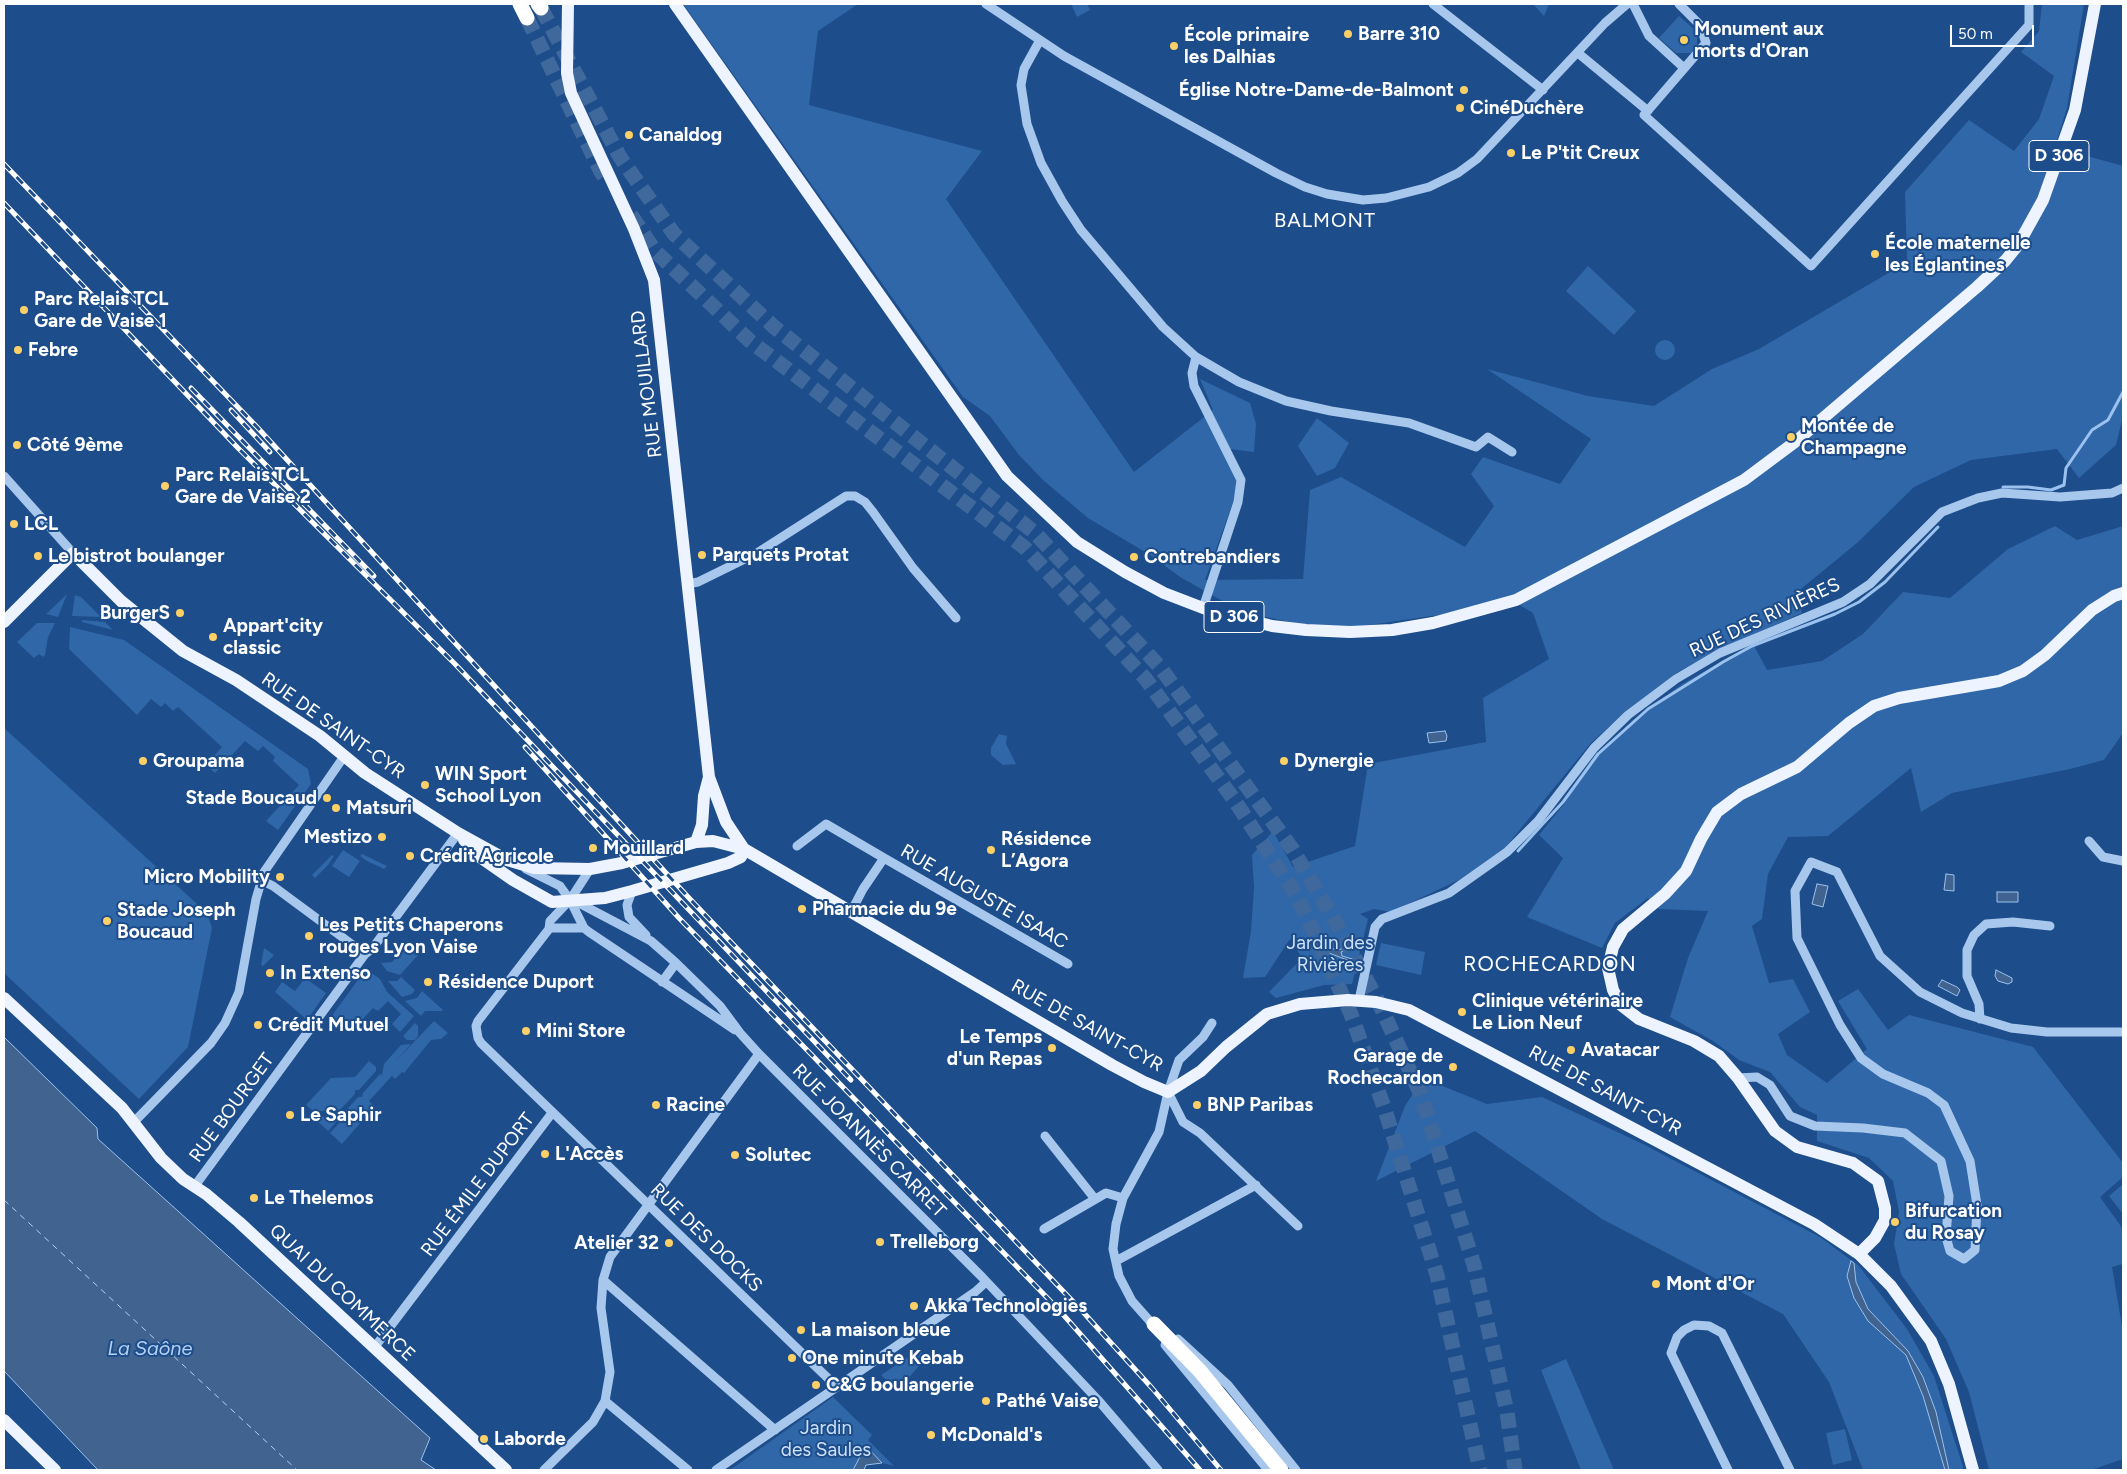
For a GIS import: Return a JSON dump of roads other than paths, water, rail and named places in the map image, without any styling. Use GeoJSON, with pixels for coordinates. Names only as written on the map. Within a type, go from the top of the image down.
{"type":"FeatureCollection","features":[{"type":"Feature","properties":{"kind":"highway"},"geometry":{"type":"LineString","coordinates":[[1154,1324],[1200,1371],[1281,1470]]}},
{"type":"Feature","properties":{"kind":"main road","name":"RUE MOUILLARD"},"geometry":{"type":"LineString","coordinates":[[568,4],[567,73],[571,93],[634,229],[654,280],[709,777],[726,822],[744,849]]}},
{"type":"Feature","properties":{"kind":"main road","name":"D 306"},"geometry":{"type":"LineString","coordinates":[[674,4],[1007,476],[1077,542],[1156,588],[1203,608],[1272,626],[1306,630],[1356,632],[1392,630],[1433,623],[1516,600],[1744,480],[1768,464],[1977,286],[2005,261],[2018,245],[2043,200],[2075,110],[2095,4]]}},
{"type":"Feature","properties":{"kind":"main road"},"geometry":{"type":"LineString","coordinates":[[6,617],[73,553]]}},
{"type":"Feature","properties":{"kind":"main road","name":"RUE DE SAINT-CYR"},"geometry":{"type":"LineString","coordinates":[[73,553],[92,574],[160,635],[204,665],[236,680],[345,755],[364,773],[458,833],[508,860],[534,868],[590,869],[622,863],[696,842],[714,841],[744,849],[1112,1065],[1168,1092],[1202,1071],[1226,1047],[1268,1014],[1300,1004],[1358,1000],[1409,1010],[1425,1017],[1814,1224],[1859,1254],[1891,1286],[1931,1341],[1949,1384],[1973,1470]]}},
{"type":"Feature","properties":{"kind":"main road"},"geometry":{"type":"LineString","coordinates":[[1859,1254],[1875,1238],[1885,1220],[1885,1208],[1878,1181],[1853,1163],[1797,1147],[1775,1132],[1738,1078],[1719,1056],[1694,1041],[1639,1019],[1622,1005],[1612,990],[1608,968],[1613,947],[1622,929],[1665,894],[1686,871],[1701,839],[1717,812],[1741,794],[1797,767],[1849,723],[1874,706],[1899,698],[1999,681],[2023,671],[2045,656],[2092,610],[2114,596],[2123,593]]}},
{"type":"Feature","properties":{"kind":"main road","name":"RUE MOUILLARD"},"geometry":{"type":"LineString","coordinates":[[696,842],[702,825],[704,796],[709,777]]}},
{"type":"Feature","properties":{"kind":"main road","name":"RUE DE SAINT-CYR"},"geometry":{"type":"LineString","coordinates":[[458,833],[480,857],[513,880],[552,902],[605,898],[632,891],[728,863],[741,857],[744,849]]}},
{"type":"Feature","properties":{"kind":"main road","name":"QUAI DU COMMERCE"},"geometry":{"type":"LineString","coordinates":[[4,998],[114,1100],[161,1158],[239,1222],[506,1470]]}},
{"type":"Feature","properties":{"kind":"main road"},"geometry":{"type":"LineString","coordinates":[[4,1420],[55,1470]]}},
{"type":"Feature","properties":{"kind":"street"},"geometry":{"type":"LineString","coordinates":[[986,4],[1064,56],[1276,173],[1305,187],[1327,194],[1363,200],[1386,198],[1430,187],[1458,173],[1491,146],[1605,23],[1627,4]]}},
{"type":"Feature","properties":{"kind":"street"},"geometry":{"type":"LineString","coordinates":[[1433,4],[1543,90]]}},
{"type":"Feature","properties":{"kind":"street"},"geometry":{"type":"LineString","coordinates":[[1634,4],[1648,36],[1684,68]]}},
{"type":"Feature","properties":{"kind":"street"},"geometry":{"type":"LineString","coordinates":[[1679,4],[1700,25],[1706,43],[1644,115],[1811,266],[2029,25],[2029,4]]}},
{"type":"Feature","properties":{"kind":"street"},"geometry":{"type":"LineString","coordinates":[[1040,40],[1024,69],[1021,85],[1027,124],[1042,163],[1062,201],[1082,230],[1163,327],[1196,358],[1239,382],[1286,401],[1331,411],[1410,423],[1476,446],[1488,437],[1512,452]]}},
{"type":"Feature","properties":{"kind":"street"},"geometry":{"type":"LineString","coordinates":[[1578,53],[1648,111]]}},
{"type":"Feature","properties":{"kind":"street"},"geometry":{"type":"LineString","coordinates":[[1196,358],[1192,373],[1194,386],[1241,480],[1238,502],[1203,608]]}},
{"type":"Feature","properties":{"kind":"street"},"geometry":{"type":"LineString","coordinates":[[4,476],[73,553]]}},
{"type":"Feature","properties":{"kind":"street","name":"RUE DES RIVIÈRES"},"geometry":{"type":"LineString","coordinates":[[1358,1000],[1375,927],[1382,920],[1449,893],[1507,852],[1538,821],[1594,748],[1628,715],[1676,679],[1720,654],[1843,602],[1870,584],[1942,512],[1978,498],[2002,493],[2060,497],[2112,493],[2123,488]]}},
{"type":"Feature","properties":{"kind":"street"},"geometry":{"type":"LineString","coordinates":[[687,584],[698,582],[757,553],[846,496],[855,496],[865,502],[874,512],[913,568],[956,618]]}},
{"type":"Feature","properties":{"kind":"street"},"geometry":{"type":"LineString","coordinates":[[133,1123],[211,1043],[226,1023],[239,992],[264,872],[345,755]]}},
{"type":"Feature","properties":{"kind":"street","name":"RUE AUGUSTE ISAAC"},"geometry":{"type":"LineString","coordinates":[[797,846],[826,824],[1068,964]]}},
{"type":"Feature","properties":{"kind":"street","name":"RUE BOURGET"},"geometry":{"type":"LineString","coordinates":[[194,1187],[365,954],[372,949],[458,833]]}},
{"type":"Feature","properties":{"kind":"street"},"geometry":{"type":"LineString","coordinates":[[2089,841],[2103,857],[2123,861]]}},
{"type":"Feature","properties":{"kind":"street","name":"RUE AUGUSTE ISAAC"},"geometry":{"type":"LineString","coordinates":[[851,912],[863,889],[884,858]]}},
{"type":"Feature","properties":{"kind":"street","name":"RUE DE SAINT-CYR"},"geometry":{"type":"LineString","coordinates":[[508,860],[560,886],[570,900]]}},
{"type":"Feature","properties":{"kind":"street"},"geometry":{"type":"LineString","coordinates":[[1738,1078],[1757,1077],[1770,1085],[1790,1116],[1816,1126],[1862,1128],[1905,1133],[1940,1161],[1948,1196],[1946,1237],[1950,1251],[1964,1259],[1975,1250],[1977,1205],[1970,1161],[1944,1105],[1928,1093],[1883,1074],[1861,1058],[1840,1025],[1797,938],[1795,891],[1811,862],[1836,872],[1880,956],[1920,992],[1962,1013],[2011,1028],[2047,1032],[2123,1032]]}},
{"type":"Feature","properties":{"kind":"street"},"geometry":{"type":"LineString","coordinates":[[570,900],[590,869]]}},
{"type":"Feature","properties":{"kind":"street"},"geometry":{"type":"LineString","coordinates":[[261,880],[273,886],[365,954]]}},
{"type":"Feature","properties":{"kind":"street"},"geometry":{"type":"LineString","coordinates":[[632,891],[627,905],[629,917],[651,941]]}},
{"type":"Feature","properties":{"kind":"street","name":"RUE JOANNÈS CARRET"},"geometry":{"type":"LineString","coordinates":[[570,900],[584,928],[740,1033]]}},
{"type":"Feature","properties":{"kind":"street","name":"RUE JOANNÈS CARRET"},"geometry":{"type":"LineString","coordinates":[[570,900],[651,941],[676,962],[720,1006],[740,1033],[759,1054],[986,1282],[1098,1400],[1158,1470]]}},
{"type":"Feature","properties":{"kind":"street","name":"RUE ÉMILE DUPORT"},"geometry":{"type":"LineString","coordinates":[[374,1348],[552,1113],[481,1043],[476,1032],[478,1021],[550,928],[550,921],[570,900]]}},
{"type":"Feature","properties":{"kind":"street"},"geometry":{"type":"LineString","coordinates":[[1980,1019],[1979,1004],[1967,976],[1967,950],[1974,934],[1986,924],[2013,922],[2050,926]]}},
{"type":"Feature","properties":{"kind":"street"},"geometry":{"type":"LineString","coordinates":[[550,928],[584,928]]}},
{"type":"Feature","properties":{"kind":"street"},"geometry":{"type":"LineString","coordinates":[[662,982],[676,962]]}},
{"type":"Feature","properties":{"kind":"street"},"geometry":{"type":"LineString","coordinates":[[1212,1023],[1203,1036],[1179,1060],[1168,1092],[1159,1132],[1123,1198],[1116,1224],[1113,1248],[1119,1276],[1132,1300],[1154,1324],[1165,1345],[1268,1470]]}},
{"type":"Feature","properties":{"kind":"street"},"geometry":{"type":"LineString","coordinates":[[544,1470],[593,1422],[605,1401],[610,1372],[601,1308],[602,1280],[610,1257],[759,1054]]}},
{"type":"Feature","properties":{"kind":"street"},"geometry":{"type":"LineString","coordinates":[[1168,1092],[1183,1122],[1200,1133],[1298,1226]]}},
{"type":"Feature","properties":{"kind":"street","name":"RUE DES DOCKS"},"geometry":{"type":"LineString","coordinates":[[552,1113],[837,1387]]}},
{"type":"Feature","properties":{"kind":"street"},"geometry":{"type":"LineString","coordinates":[[1045,1136],[1095,1199]]}},
{"type":"Feature","properties":{"kind":"street"},"geometry":{"type":"LineString","coordinates":[[1116,1261],[1256,1185]]}},
{"type":"Feature","properties":{"kind":"street"},"geometry":{"type":"LineString","coordinates":[[1044,1229],[1106,1194],[1123,1198]]}},
{"type":"Feature","properties":{"kind":"street"},"geometry":{"type":"LineString","coordinates":[[602,1280],[775,1430]]}},
{"type":"Feature","properties":{"kind":"street"},"geometry":{"type":"LineString","coordinates":[[716,1470],[975,1292],[986,1282]]}},
{"type":"Feature","properties":{"kind":"street"},"geometry":{"type":"LineString","coordinates":[[1154,1324],[1176,1337],[1228,1385],[1296,1470]]}},
{"type":"Feature","properties":{"kind":"street"},"geometry":{"type":"LineString","coordinates":[[1728,1470],[1671,1353],[1677,1337],[1684,1330],[1694,1325],[1709,1326],[1722,1333],[1790,1470]]}},
{"type":"Feature","properties":{"kind":"street"},"geometry":{"type":"LineString","coordinates":[[605,1401],[688,1470]]}},
{"type":"Feature","properties":{"kind":"water"},"geometry":{"type":"Polygon","coordinates":[[[1445,731],[1446,741],[1429,743],[1427,733],[1445,731]]]}},
{"type":"Feature","properties":{"kind":"water"},"geometry":{"type":"Polygon","coordinates":[[[1946,874],[1954,875],[1954,891],[1944,890],[1946,874]]]}},
{"type":"Feature","properties":{"kind":"water"},"geometry":{"type":"Polygon","coordinates":[[[1817,884],[1828,886],[1823,907],[1812,904],[1817,884]]]}},
{"type":"Feature","properties":{"kind":"water"},"geometry":{"type":"Polygon","coordinates":[[[1997,892],[2018,892],[2018,902],[1997,902],[1997,892]]]}},
{"type":"Feature","properties":{"kind":"water"},"geometry":{"type":"Polygon","coordinates":[[[1363,940],[1361,945],[1341,952],[1342,956],[1359,961],[1358,964],[1329,953],[1331,948],[1337,950],[1357,945],[1363,940]]]}},
{"type":"Feature","properties":{"kind":"water"},"geometry":{"type":"Polygon","coordinates":[[[1996,970],[2012,978],[2012,982],[2008,984],[1998,981],[1995,976],[1996,970]]]}},
{"type":"Feature","properties":{"kind":"water"},"geometry":{"type":"Polygon","coordinates":[[[1942,980],[1960,990],[1957,996],[1938,986],[1942,980]]]}},
{"type":"Feature","properties":{"kind":"water","name":"La Saône"},"geometry":{"type":"Polygon","coordinates":[[[4,1037],[97,1128],[98,1139],[430,1438],[421,1460],[436,1470],[98,1470],[4,1371],[4,1037]]]}},
{"type":"Feature","properties":{"kind":"water"},"geometry":{"type":"Polygon","coordinates":[[[1851,1261],[1854,1263],[1856,1282],[1868,1309],[1908,1351],[1923,1377],[1936,1412],[1949,1470],[1945,1470],[1923,1396],[1906,1355],[1868,1321],[1854,1298],[1847,1276],[1851,1261]]]}},
{"type":"Feature","properties":{"kind":"water"},"geometry":{"type":"Polygon","coordinates":[[[868,1448],[882,1463],[866,1465],[864,1470],[853,1470],[862,1453],[868,1448]]]}},
{"type":"Feature","properties":{"kind":"waterway"},"geometry":{"type":"LineString","coordinates":[[2003,487],[2028,487],[2051,490],[2064,485],[2066,468],[2092,430],[2108,420],[2123,392]]}},
{"type":"Feature","properties":{"kind":"waterway"},"geometry":{"type":"LineString","coordinates":[[1518,851],[1563,802],[1598,754],[1648,709],[1752,646],[1835,614],[1859,602],[1885,582],[1938,527]]}},
{"type":"Feature","properties":{"kind":"tunnel"},"geometry":{"type":"LineString","coordinates":[[541,8],[620,157],[674,234],[773,326],[1034,532],[1160,667],[1293,850],[1335,921],[1379,1003],[1421,1095],[1474,1265],[1507,1412],[1515,1470]]}},
{"type":"Feature","properties":{"kind":"tunnel"},"geometry":{"type":"LineString","coordinates":[[527,18],[601,172],[608,182]]}},
{"type":"Feature","properties":{"kind":"tunnel"},"geometry":{"type":"LineString","coordinates":[[631,215],[655,251],[750,341],[1025,548],[1145,678],[1235,801],[1298,898],[1351,1014],[1385,1110],[1437,1275],[1480,1470]]}},
{"type":"Feature","properties":{"kind":"railway"},"geometry":{"type":"LineString","coordinates":[[4,164],[257,427],[689,898],[1083,1312],[1152,1388],[1221,1470]]}},
{"type":"Feature","properties":{"kind":"railway"},"geometry":{"type":"LineString","coordinates":[[4,203],[238,448],[455,664],[851,1080]]}},
{"type":"Feature","properties":{"kind":"railway"},"geometry":{"type":"LineString","coordinates":[[191,388],[374,576]]}},
{"type":"Feature","properties":{"kind":"railway"},"geometry":{"type":"LineString","coordinates":[[231,410],[270,452]]}},
{"type":"Feature","properties":{"kind":"railway"},"geometry":{"type":"LineString","coordinates":[[525,747],[679,918],[1060,1311],[1200,1470]]}},
{"type":"Feature","properties":{"kind":"place","name":"Barre 310"},"geometry":{"type":"Point","coordinates":[1348,34]}},
{"type":"Feature","properties":{"kind":"place","name":"Monument aux morts d'Oran"},"geometry":{"type":"Point","coordinates":[1684,40]}},
{"type":"Feature","properties":{"kind":"place","name":"École primaire les Dalhias"},"geometry":{"type":"Point","coordinates":[1174,46]}},
{"type":"Feature","properties":{"kind":"place","name":"Église Notre-Dame-de-Balmont"},"geometry":{"type":"Point","coordinates":[1464,90]}},
{"type":"Feature","properties":{"kind":"place","name":"CinéDuchère"},"geometry":{"type":"Point","coordinates":[1460,108]}},
{"type":"Feature","properties":{"kind":"place","name":"Canaldog"},"geometry":{"type":"Point","coordinates":[629,135]}},
{"type":"Feature","properties":{"kind":"place","name":"Le P'tit Creux"},"geometry":{"type":"Point","coordinates":[1511,153]}},
{"type":"Feature","properties":{"kind":"place","name":"École maternelle les Églantines"},"geometry":{"type":"Point","coordinates":[1875,254]}},
{"type":"Feature","properties":{"kind":"place","name":"Parc Relais TCL Gare de Vaise 1"},"geometry":{"type":"Point","coordinates":[24,310]}},
{"type":"Feature","properties":{"kind":"place","name":"Febre"},"geometry":{"type":"Point","coordinates":[18,350]}},
{"type":"Feature","properties":{"kind":"place","name":"Montée de Champagne"},"geometry":{"type":"Point","coordinates":[1791,437]}},
{"type":"Feature","properties":{"kind":"place","name":"Côté 9ème"},"geometry":{"type":"Point","coordinates":[17,445]}},
{"type":"Feature","properties":{"kind":"place","name":"Parc Relais TCL Gare de Vaise 2"},"geometry":{"type":"Point","coordinates":[165,486]}},
{"type":"Feature","properties":{"kind":"place","name":"LCL"},"geometry":{"type":"Point","coordinates":[14,524]}},
{"type":"Feature","properties":{"kind":"place","name":"Parquets Protat"},"geometry":{"type":"Point","coordinates":[702,555]}},
{"type":"Feature","properties":{"kind":"place","name":"Le bistrot boulanger"},"geometry":{"type":"Point","coordinates":[38,556]}},
{"type":"Feature","properties":{"kind":"place","name":"Contrebandiers"},"geometry":{"type":"Point","coordinates":[1134,557]}},
{"type":"Feature","properties":{"kind":"place","name":"BurgerS"},"geometry":{"type":"Point","coordinates":[180,613]}},
{"type":"Feature","properties":{"kind":"place","name":"Appart'city classic"},"geometry":{"type":"Point","coordinates":[213,637]}},
{"type":"Feature","properties":{"kind":"place","name":"Groupama"},"geometry":{"type":"Point","coordinates":[143,761]}},
{"type":"Feature","properties":{"kind":"place","name":"Dynergie"},"geometry":{"type":"Point","coordinates":[1284,761]}},
{"type":"Feature","properties":{"kind":"place","name":"WIN Sport School Lyon"},"geometry":{"type":"Point","coordinates":[425,785]}},
{"type":"Feature","properties":{"kind":"place","name":"Stade Boucaud"},"geometry":{"type":"Point","coordinates":[327,798]}},
{"type":"Feature","properties":{"kind":"place","name":"Matsuri"},"geometry":{"type":"Point","coordinates":[336,808]}},
{"type":"Feature","properties":{"kind":"place","name":"Mestizo"},"geometry":{"type":"Point","coordinates":[382,837]}},
{"type":"Feature","properties":{"kind":"place","name":"Mouillard"},"geometry":{"type":"Point","coordinates":[593,848]}},
{"type":"Feature","properties":{"kind":"place","name":"Résidence L’Agora"},"geometry":{"type":"Point","coordinates":[991,850]}},
{"type":"Feature","properties":{"kind":"place","name":"Crédit Agricole"},"geometry":{"type":"Point","coordinates":[410,856]}},
{"type":"Feature","properties":{"kind":"place","name":"Micro Mobility"},"geometry":{"type":"Point","coordinates":[280,877]}},
{"type":"Feature","properties":{"kind":"place","name":"Pharmacie du 9e"},"geometry":{"type":"Point","coordinates":[802,909]}},
{"type":"Feature","properties":{"kind":"place","name":"Stade Joseph Boucaud"},"geometry":{"type":"Point","coordinates":[107,921]}},
{"type":"Feature","properties":{"kind":"place","name":"Les Petits Chaperons rouges Lyon Vaise"},"geometry":{"type":"Point","coordinates":[309,936]}},
{"type":"Feature","properties":{"kind":"place","name":"In Extenso"},"geometry":{"type":"Point","coordinates":[270,973]}},
{"type":"Feature","properties":{"kind":"place","name":"Résidence Duport"},"geometry":{"type":"Point","coordinates":[428,982]}},
{"type":"Feature","properties":{"kind":"place","name":"Clinique vétérinaire Le Lion Neuf"},"geometry":{"type":"Point","coordinates":[1462,1012]}},
{"type":"Feature","properties":{"kind":"place","name":"Crédit Mutuel"},"geometry":{"type":"Point","coordinates":[258,1025]}},
{"type":"Feature","properties":{"kind":"place","name":"Mini Store"},"geometry":{"type":"Point","coordinates":[526,1031]}},
{"type":"Feature","properties":{"kind":"place","name":"Le Temps d'un Repas"},"geometry":{"type":"Point","coordinates":[1052,1048]}},
{"type":"Feature","properties":{"kind":"place","name":"Avatacar"},"geometry":{"type":"Point","coordinates":[1571,1050]}},
{"type":"Feature","properties":{"kind":"place","name":"Garage de Rochecardon"},"geometry":{"type":"Point","coordinates":[1453,1067]}},
{"type":"Feature","properties":{"kind":"place","name":"Racine"},"geometry":{"type":"Point","coordinates":[656,1105]}},
{"type":"Feature","properties":{"kind":"place","name":"BNP Paribas"},"geometry":{"type":"Point","coordinates":[1197,1105]}},
{"type":"Feature","properties":{"kind":"place","name":"Le Saphir"},"geometry":{"type":"Point","coordinates":[290,1115]}},
{"type":"Feature","properties":{"kind":"place","name":"L'Accès"},"geometry":{"type":"Point","coordinates":[545,1154]}},
{"type":"Feature","properties":{"kind":"place","name":"Solutec"},"geometry":{"type":"Point","coordinates":[735,1155]}},
{"type":"Feature","properties":{"kind":"place","name":"Le Thelemos"},"geometry":{"type":"Point","coordinates":[254,1198]}},
{"type":"Feature","properties":{"kind":"place","name":"Bifurcation du Rosay"},"geometry":{"type":"Point","coordinates":[1895,1222]}},
{"type":"Feature","properties":{"kind":"place","name":"Trelleborg"},"geometry":{"type":"Point","coordinates":[880,1242]}},
{"type":"Feature","properties":{"kind":"place","name":"Atelier 32"},"geometry":{"type":"Point","coordinates":[669,1243]}},
{"type":"Feature","properties":{"kind":"place","name":"Mont d'Or"},"geometry":{"type":"Point","coordinates":[1656,1284]}},
{"type":"Feature","properties":{"kind":"place","name":"Akka Technologies"},"geometry":{"type":"Point","coordinates":[914,1306]}},
{"type":"Feature","properties":{"kind":"place","name":"La maison bleue"},"geometry":{"type":"Point","coordinates":[801,1330]}},
{"type":"Feature","properties":{"kind":"place","name":"One minute Kebab"},"geometry":{"type":"Point","coordinates":[792,1358]}},
{"type":"Feature","properties":{"kind":"place","name":"C&G boulangerie"},"geometry":{"type":"Point","coordinates":[816,1385]}},
{"type":"Feature","properties":{"kind":"place","name":"Pathé Vaise"},"geometry":{"type":"Point","coordinates":[986,1401]}},
{"type":"Feature","properties":{"kind":"place","name":"McDonald's"},"geometry":{"type":"Point","coordinates":[931,1435]}},
{"type":"Feature","properties":{"kind":"place","name":"Laborde"},"geometry":{"type":"Point","coordinates":[484,1439]}},
{"type":"Feature","properties":{"kind":"district","name":"BALMONT"},"geometry":{"type":"Point","coordinates":[1325,221]}},
{"type":"Feature","properties":{"kind":"district","name":"ROCHECARDON"},"geometry":{"type":"Point","coordinates":[1550,965]}},
{"type":"Feature","properties":{"kind":"park label","name":"Jardin des Rivières"},"geometry":{"type":"Point","coordinates":[1330,954]}},
{"type":"Feature","properties":{"kind":"park label","name":"Jardin des Saules"},"geometry":{"type":"Point","coordinates":[826,1439]}}]}
